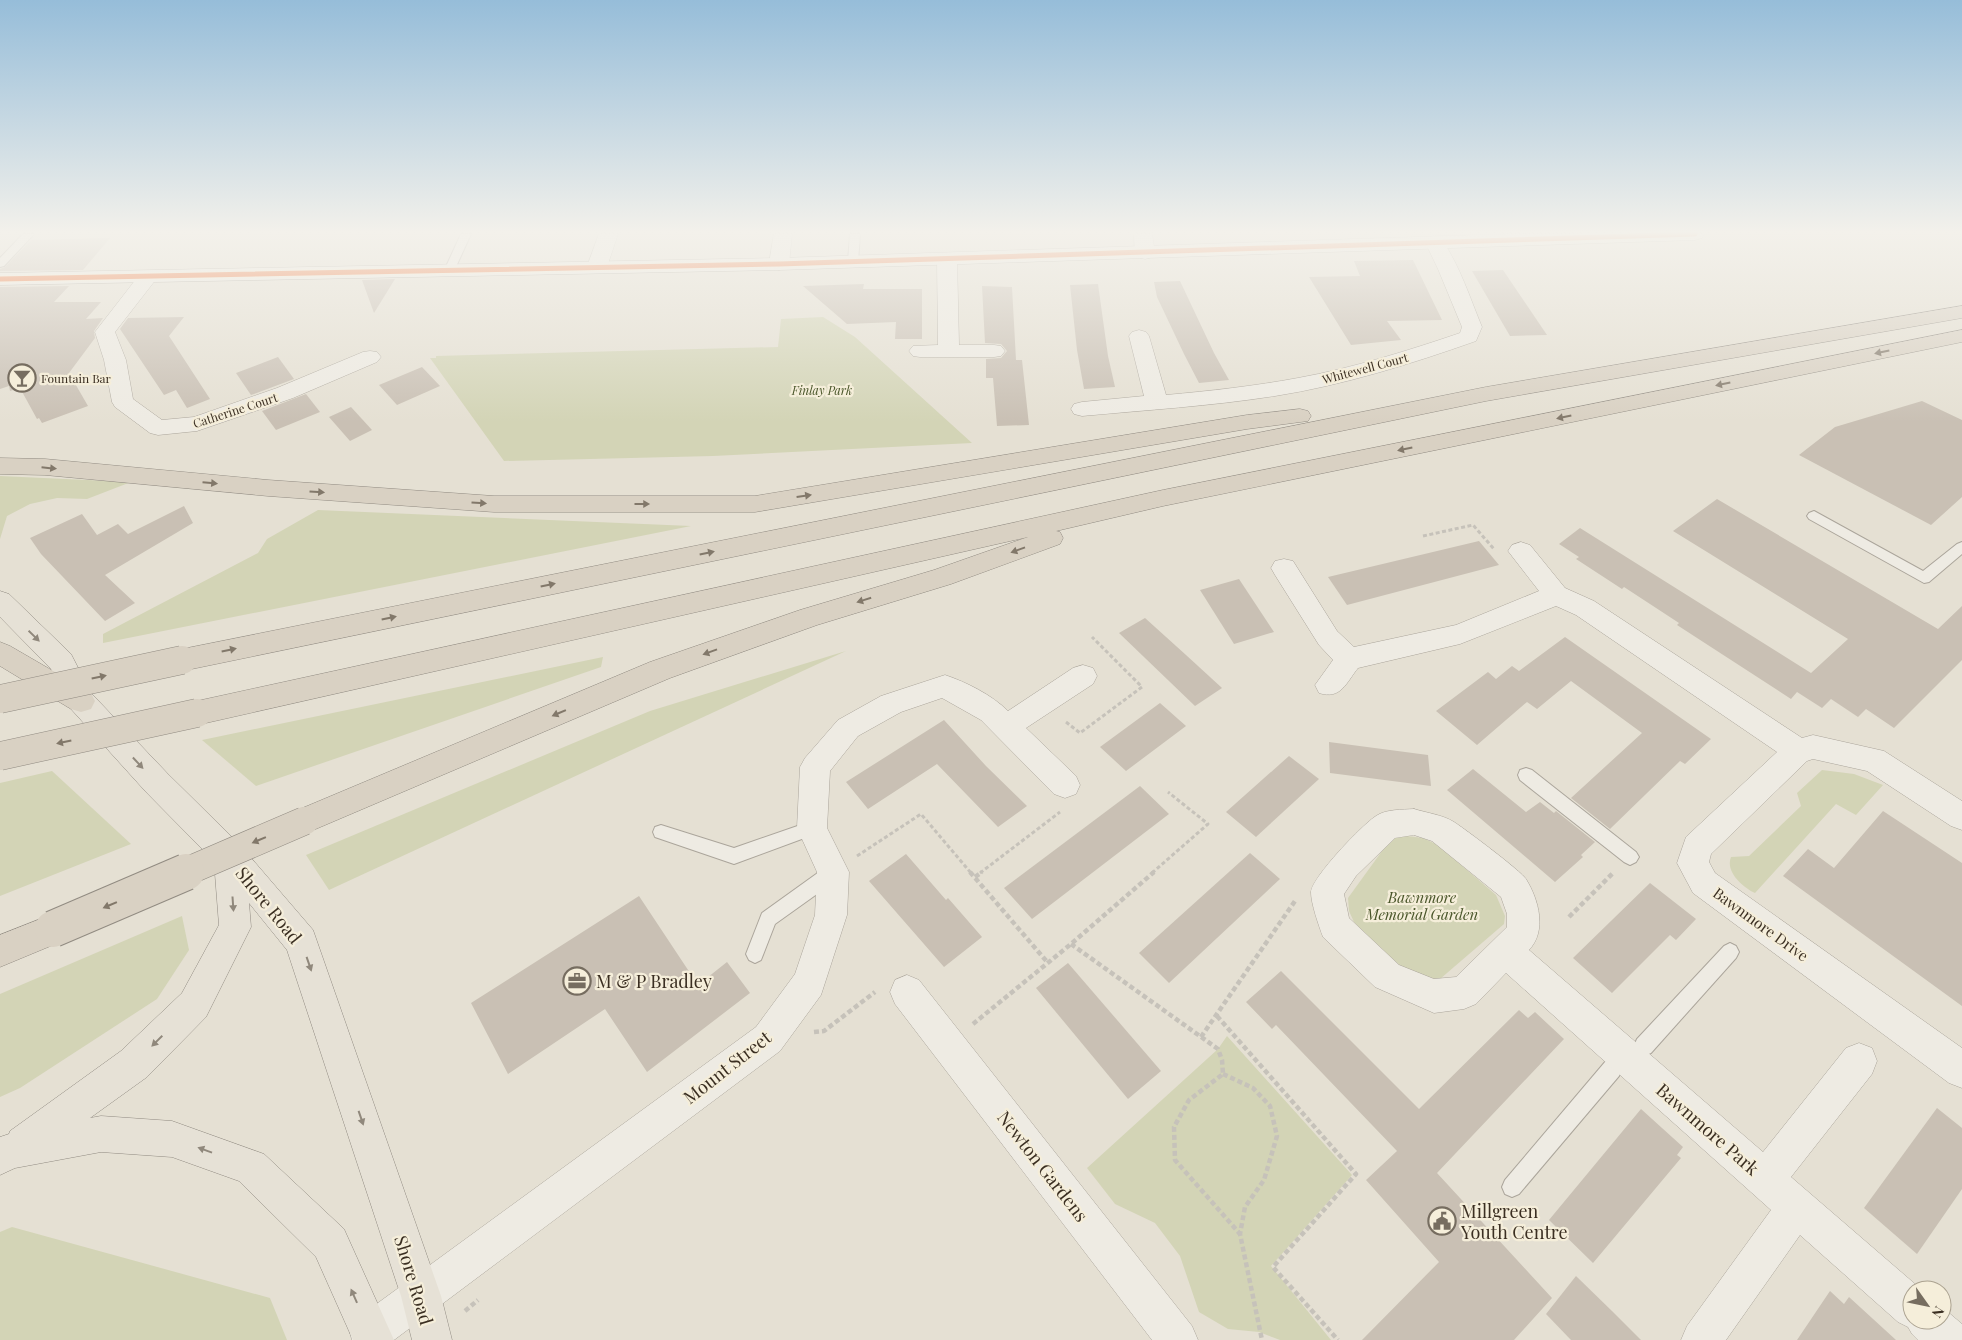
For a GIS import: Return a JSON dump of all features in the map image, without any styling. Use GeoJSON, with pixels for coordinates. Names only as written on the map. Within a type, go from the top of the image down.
{"type":"FeatureCollection","features":[{"type":"Feature","properties":{"kind":"highway"},"geometry":{"type":"LineString","coordinates":[[0,699],[182,660],[1486,394],[1962,312]]}},
{"type":"Feature","properties":{"kind":"highway"},"geometry":{"type":"LineString","coordinates":[[0,756],[1163,498],[1962,336]]}},
{"type":"Feature","properties":{"kind":"highway"},"geometry":{"type":"LineString","coordinates":[[0,466],[45,467],[268,488],[494,504],[755,504],[1247,422],[1486,394]]}},
{"type":"Feature","properties":{"kind":"highway"},"geometry":{"type":"LineString","coordinates":[[0,951],[660,670],[809,617],[942,577],[1163,498]]}},
{"type":"Feature","properties":{"kind":"highway"},"geometry":{"type":"LineString","coordinates":[[0,653],[81,702]]}},
{"type":"Feature","properties":{"kind":"main road","name":"Shore Road"},"geometry":{"type":"LineString","coordinates":[[0,601],[61,662],[81,702],[229,856],[301,941],[421,1296],[432,1340]]}},
{"type":"Feature","properties":{"kind":"main road"},"geometry":{"type":"LineString","coordinates":[[7,1153],[72,1110],[134,1064],[194,1005],[235,927],[229,856]]}},
{"type":"Feature","properties":{"kind":"main road"},"geometry":{"type":"LineString","coordinates":[[7,1153],[101,1134],[172,1139],[251,1167],[330,1243],[372,1336]]}},
{"type":"Feature","properties":{"kind":"street","name":"Catherine Court"},"geometry":{"type":"LineString","coordinates":[[133,297],[105,332],[115,360],[123,402],[158,428],[197,424],[285,393],[370,357]]}},
{"type":"Feature","properties":{"kind":"street"},"geometry":{"type":"LineString","coordinates":[[948,297],[949,351]]}},
{"type":"Feature","properties":{"kind":"street","name":"Whitewell Court"},"geometry":{"type":"LineString","coordinates":[[1082,409],[1274,389],[1316,381],[1440,348],[1469,337],[1472,327],[1459,297]]}},
{"type":"Feature","properties":{"kind":"street"},"geometry":{"type":"LineString","coordinates":[[1139,336],[1157,402]]}},
{"type":"Feature","properties":{"kind":"street"},"geometry":{"type":"LineString","coordinates":[[920,350],[994,351]]}},
{"type":"Feature","properties":{"kind":"street"},"geometry":{"type":"LineString","coordinates":[[1510,553],[1556,595],[1585,608],[1798,751],[1813,747],[1874,760],[1962,817]]}},
{"type":"Feature","properties":{"kind":"street"},"geometry":{"type":"LineString","coordinates":[[1284,568],[1328,638],[1349,659]]}},
{"type":"Feature","properties":{"kind":"street"},"geometry":{"type":"LineString","coordinates":[[1329,685],[1349,659],[1460,634],[1556,595]]}},
{"type":"Feature","properties":{"kind":"street"},"geometry":{"type":"LineString","coordinates":[[1006,727],[1083,676]]}},
{"type":"Feature","properties":{"kind":"street","name":"Mount Street"},"geometry":{"type":"LineString","coordinates":[[372,1336],[421,1296],[768,1039],[808,983],[831,915],[833,872],[812,828],[815,767],[848,728],[891,704],[945,686],[990,712],[1064,785]]}},
{"type":"Feature","properties":{"kind":"street","name":"Bawnmore Drive"},"geometry":{"type":"LineString","coordinates":[[1798,751],[1696,847],[1693,863],[1704,883],[1962,1070]]}},
{"type":"Feature","properties":{"kind":"street"},"geometry":{"type":"LineString","coordinates":[[1414,822],[1442,832],[1514,888],[1523,914],[1523,933],[1464,992],[1434,996],[1387,976],[1335,926],[1328,892],[1345,866],[1387,825],[1414,822]]}},
{"type":"Feature","properties":{"kind":"street","name":"Bawnmore Park"},"geometry":{"type":"LineString","coordinates":[[1504,950],[1902,1299]]}},
{"type":"Feature","properties":{"kind":"street","name":"Newton Gardens"},"geometry":{"type":"LineString","coordinates":[[907,992],[1178,1340]]}},
{"type":"Feature","properties":{"kind":"street"},"geometry":{"type":"LineString","coordinates":[[1765,1179],[1859,1061]]}},
{"type":"Feature","properties":{"kind":"street"},"geometry":{"type":"LineString","coordinates":[[1701,1340],[1797,1207]]}},
{"type":"Feature","properties":{"kind":"street"},"geometry":{"type":"LineString","coordinates":[[1938,1330],[1949,1340]]}},
{"type":"Feature","properties":{"kind":"lane"},"geometry":{"type":"LineString","coordinates":[[1814,516],[1924,578],[1962,547]]}},
{"type":"Feature","properties":{"kind":"lane"},"geometry":{"type":"LineString","coordinates":[[1526,775],[1630,857]]}},
{"type":"Feature","properties":{"kind":"lane"},"geometry":{"type":"LineString","coordinates":[[661,832],[734,856],[812,828]]}},
{"type":"Feature","properties":{"kind":"lane"},"geometry":{"type":"LineString","coordinates":[[755,954],[768,919],[833,872]]}},
{"type":"Feature","properties":{"kind":"lane"},"geometry":{"type":"LineString","coordinates":[[1644,1046],[1730,952]]}},
{"type":"Feature","properties":{"kind":"lane"},"geometry":{"type":"LineString","coordinates":[[1512,1187],[1612,1069]]}},
{"type":"Feature","properties":{"kind":"path"},"geometry":{"type":"LineString","coordinates":[[1423,536],[1473,525],[1510,553]]}},
{"type":"Feature","properties":{"kind":"path"},"geometry":{"type":"LineString","coordinates":[[1080,733],[1142,687],[1092,637]]}},
{"type":"Feature","properties":{"kind":"path"},"geometry":{"type":"LineString","coordinates":[[975,877],[1066,808],[1064,785]]}},
{"type":"Feature","properties":{"kind":"path"},"geometry":{"type":"LineString","coordinates":[[949,1044],[1071,944],[1208,824],[1168,792]]}},
{"type":"Feature","properties":{"kind":"path"},"geometry":{"type":"LineString","coordinates":[[833,872],[921,814],[1048,962]]}},
{"type":"Feature","properties":{"kind":"path"},"geometry":{"type":"LineString","coordinates":[[1569,917],[1630,857]]}},
{"type":"Feature","properties":{"kind":"path"},"geometry":{"type":"LineString","coordinates":[[1201,1037],[1300,895],[1328,892]]}},
{"type":"Feature","properties":{"kind":"path"},"geometry":{"type":"LineString","coordinates":[[1071,944],[1218,1049],[1222,1060],[1223,1074]]}},
{"type":"Feature","properties":{"kind":"path"},"geometry":{"type":"LineString","coordinates":[[768,1039],[824,1031],[880,989],[907,992]]}},
{"type":"Feature","properties":{"kind":"path"},"geometry":{"type":"LineString","coordinates":[[1217,1016],[1356,1174],[1273,1267],[1338,1340]]}},
{"type":"Feature","properties":{"kind":"path"},"geometry":{"type":"LineString","coordinates":[[1223,1074],[1254,1088],[1265,1100],[1270,1106],[1277,1136],[1264,1180],[1246,1207],[1240,1234],[1262,1340]]}},
{"type":"Feature","properties":{"kind":"path"},"geometry":{"type":"LineString","coordinates":[[1223,1074],[1189,1100],[1174,1127],[1175,1160],[1240,1234]]}},
{"type":"Feature","properties":{"kind":"green space","name":"Finlay Park"},"geometry":{"type":"Polygon","coordinates":[[[823,317],[855,337],[972,443],[713,456],[504,461],[430,358],[436,358],[436,356],[778,347],[781,319],[823,317]]]}},
{"type":"Feature","properties":{"kind":"green space"},"geometry":{"type":"Polygon","coordinates":[[[0,476],[131,482],[87,499],[57,498],[30,504],[7,516],[0,539],[0,476]]]}},
{"type":"Feature","properties":{"kind":"green space"},"geometry":{"type":"Polygon","coordinates":[[[318,510],[691,526],[103,643],[103,634],[258,553],[267,539],[318,510]]]}},
{"type":"Feature","properties":{"kind":"green space"},"geometry":{"type":"Polygon","coordinates":[[[846,651],[329,890],[306,855],[650,711],[846,651]]]}},
{"type":"Feature","properties":{"kind":"green space"},"geometry":{"type":"Polygon","coordinates":[[[603,657],[601,667],[256,786],[202,740],[603,657]]]}},
{"type":"Feature","properties":{"kind":"green space"},"geometry":{"type":"Polygon","coordinates":[[[1822,770],[1854,774],[1883,785],[1856,815],[1836,804],[1755,893],[1736,878],[1731,868],[1731,857],[1749,856],[1801,806],[1797,793],[1822,770]]]}},
{"type":"Feature","properties":{"kind":"green space"},"geometry":{"type":"Polygon","coordinates":[[[52,771],[131,844],[0,896],[0,783],[52,771]]]}},
{"type":"Feature","properties":{"kind":"green space","name":"Bawnmore Memorial Garden"},"geometry":{"type":"Polygon","coordinates":[[[1399,835],[1423,838],[1438,845],[1496,895],[1505,916],[1504,924],[1440,979],[1414,978],[1402,972],[1354,922],[1349,911],[1348,898],[1390,840],[1399,835]]]}},
{"type":"Feature","properties":{"kind":"green space"},"geometry":{"type":"Polygon","coordinates":[[[182,916],[189,950],[157,999],[20,1088],[0,1097],[0,994],[182,916]]]}},
{"type":"Feature","properties":{"kind":"green space"},"geometry":{"type":"Polygon","coordinates":[[[1227,1036],[1352,1175],[1271,1266],[1331,1340],[1280,1340],[1259,1332],[1228,1329],[1199,1312],[1180,1256],[1155,1223],[1115,1204],[1087,1168],[1218,1049],[1227,1036]]]}},
{"type":"Feature","properties":{"kind":"green space"},"geometry":{"type":"Polygon","coordinates":[[[12,1227],[270,1298],[287,1340],[0,1340],[0,1232],[12,1227]]]}},
{"type":"Feature","properties":{"kind":"building"},"geometry":{"type":"Polygon","coordinates":[[[0,297],[59,297],[54,302],[101,302],[86,319],[103,318],[94,331],[95,338],[69,373],[88,406],[42,423],[39,418],[37,419],[20,388],[10,391],[9,386],[0,389],[0,297]]]}},
{"type":"Feature","properties":{"kind":"building"},"geometry":{"type":"Polygon","coordinates":[[[368,297],[384,297],[374,313],[368,297]]]}},
{"type":"Feature","properties":{"kind":"building"},"geometry":{"type":"Polygon","coordinates":[[[815,297],[922,297],[922,339],[895,339],[896,322],[847,324],[815,297]]]}},
{"type":"Feature","properties":{"kind":"building"},"geometry":{"type":"Polygon","coordinates":[[[983,297],[1013,297],[1016,360],[1022,360],[1029,425],[997,426],[993,378],[986,378],[986,359],[1001,358],[1007,351],[1001,344],[985,343],[983,297]]]}},
{"type":"Feature","properties":{"kind":"building"},"geometry":{"type":"Polygon","coordinates":[[[1071,297],[1100,297],[1108,356],[1115,387],[1084,389],[1077,350],[1071,297]]]}},
{"type":"Feature","properties":{"kind":"building"},"geometry":{"type":"Polygon","coordinates":[[[1157,297],[1187,297],[1229,380],[1199,383],[1157,297]]]}},
{"type":"Feature","properties":{"kind":"building"},"geometry":{"type":"Polygon","coordinates":[[[1321,297],[1431,297],[1442,320],[1387,321],[1401,340],[1351,345],[1321,297]]]}},
{"type":"Feature","properties":{"kind":"building"},"geometry":{"type":"Polygon","coordinates":[[[1487,297],[1521,297],[1547,335],[1510,336],[1487,297]]]}},
{"type":"Feature","properties":{"kind":"building"},"geometry":{"type":"Polygon","coordinates":[[[184,317],[169,336],[210,399],[187,408],[176,390],[164,395],[120,329],[128,318],[184,317]]]}},
{"type":"Feature","properties":{"kind":"building"},"geometry":{"type":"Polygon","coordinates":[[[278,357],[294,379],[251,395],[236,373],[278,357]]]}},
{"type":"Feature","properties":{"kind":"building"},"geometry":{"type":"Polygon","coordinates":[[[422,367],[440,386],[397,405],[379,385],[422,367]]]}},
{"type":"Feature","properties":{"kind":"building"},"geometry":{"type":"Polygon","coordinates":[[[306,394],[320,412],[276,430],[262,411],[306,394]]]}},
{"type":"Feature","properties":{"kind":"building"},"geometry":{"type":"Polygon","coordinates":[[[1922,401],[1962,420],[1962,497],[1931,525],[1799,455],[1835,427],[1922,401]]]}},
{"type":"Feature","properties":{"kind":"building"},"geometry":{"type":"Polygon","coordinates":[[[351,407],[372,430],[350,441],[329,417],[351,407]]]}},
{"type":"Feature","properties":{"kind":"building"},"geometry":{"type":"Polygon","coordinates":[[[1717,499],[1938,629],[1962,606],[1962,660],[1894,728],[1866,709],[1858,717],[1831,699],[1822,708],[1797,692],[1791,699],[1677,625],[1679,623],[1624,587],[1622,589],[1576,559],[1579,557],[1559,544],[1580,528],[1811,673],[1848,639],[1673,531],[1717,499]]]}},
{"type":"Feature","properties":{"kind":"building"},"geometry":{"type":"Polygon","coordinates":[[[184,506],[193,523],[105,575],[135,603],[105,621],[41,554],[30,538],[82,514],[97,535],[118,524],[128,534],[184,506]]]}},
{"type":"Feature","properties":{"kind":"building"},"geometry":{"type":"Polygon","coordinates":[[[1479,541],[1499,565],[1347,605],[1328,577],[1479,541]]]}},
{"type":"Feature","properties":{"kind":"building"},"geometry":{"type":"Polygon","coordinates":[[[1239,579],[1274,632],[1234,644],[1200,590],[1239,579]]]}},
{"type":"Feature","properties":{"kind":"building"},"geometry":{"type":"Polygon","coordinates":[[[1145,618],[1222,688],[1195,706],[1119,633],[1145,618]]]}},
{"type":"Feature","properties":{"kind":"building"},"geometry":{"type":"Polygon","coordinates":[[[1565,637],[1711,739],[1685,764],[1680,761],[1610,829],[1571,798],[1642,733],[1571,681],[1537,709],[1527,702],[1477,745],[1436,711],[1488,672],[1496,679],[1512,666],[1519,671],[1565,637]]]}},
{"type":"Feature","properties":{"kind":"building"},"geometry":{"type":"Polygon","coordinates":[[[1160,703],[1186,726],[1126,771],[1100,747],[1160,703]]]}},
{"type":"Feature","properties":{"kind":"building"},"geometry":{"type":"Polygon","coordinates":[[[944,720],[986,766],[1027,806],[998,827],[937,764],[868,809],[846,782],[944,720]]]}},
{"type":"Feature","properties":{"kind":"building"},"geometry":{"type":"Polygon","coordinates":[[[1329,742],[1428,755],[1431,786],[1330,773],[1329,742]]]}},
{"type":"Feature","properties":{"kind":"building"},"geometry":{"type":"Polygon","coordinates":[[[1289,756],[1319,779],[1256,837],[1226,812],[1289,756]]]}},
{"type":"Feature","properties":{"kind":"building"},"geometry":{"type":"Polygon","coordinates":[[[1473,769],[1526,812],[1540,802],[1554,813],[1556,811],[1595,842],[1581,855],[1583,857],[1555,882],[1447,790],[1473,769]]]}},
{"type":"Feature","properties":{"kind":"building"},"geometry":{"type":"Polygon","coordinates":[[[1140,786],[1169,814],[1032,919],[1004,888],[1140,786]]]}},
{"type":"Feature","properties":{"kind":"building"},"geometry":{"type":"Polygon","coordinates":[[[1883,811],[1962,863],[1962,1006],[1783,876],[1808,849],[1834,868],[1883,811]]]}},
{"type":"Feature","properties":{"kind":"building"},"geometry":{"type":"Polygon","coordinates":[[[1250,853],[1280,879],[1169,983],[1139,953],[1250,853]]]}},
{"type":"Feature","properties":{"kind":"building"},"geometry":{"type":"Polygon","coordinates":[[[906,854],[946,900],[948,898],[982,937],[944,967],[869,881],[906,854]]]}},
{"type":"Feature","properties":{"kind":"building"},"geometry":{"type":"Polygon","coordinates":[[[1650,883],[1696,919],[1676,940],[1670,935],[1612,993],[1573,958],[1650,883]]]}},
{"type":"Feature","properties":{"kind":"building","name":"M & P Bradley"},"geometry":{"type":"Polygon","coordinates":[[[639,896],[698,985],[727,962],[750,993],[647,1072],[605,1009],[508,1074],[471,1003],[639,896]]]}},
{"type":"Feature","properties":{"kind":"building"},"geometry":{"type":"Polygon","coordinates":[[[1068,963],[1161,1071],[1128,1099],[1036,988],[1068,963]]]}},
{"type":"Feature","properties":{"kind":"building"},"geometry":{"type":"Polygon","coordinates":[[[1281,971],[1419,1109],[1519,1010],[1528,1018],[1535,1012],[1564,1039],[1437,1173],[1552,1298],[1514,1340],[1362,1340],[1439,1262],[1366,1180],[1397,1151],[1276,1025],[1272,1029],[1246,1002],[1281,971]]]}},
{"type":"Feature","properties":{"kind":"building"},"geometry":{"type":"Polygon","coordinates":[[[1937,1108],[1962,1128],[1962,1189],[1917,1254],[1864,1208],[1937,1108]]]}},
{"type":"Feature","properties":{"kind":"building"},"geometry":{"type":"Polygon","coordinates":[[[1641,1109],[1683,1147],[1677,1155],[1681,1158],[1593,1263],[1549,1220],[1641,1109]]]}},
{"type":"Feature","properties":{"kind":"building"},"geometry":{"type":"Polygon","coordinates":[[[1576,1276],[1641,1340],[1571,1340],[1546,1314],[1576,1276]]]}},
{"type":"Feature","properties":{"kind":"building"},"geometry":{"type":"Polygon","coordinates":[[[1830,1291],[1844,1304],[1849,1297],[1896,1340],[1797,1340],[1830,1291]]]}},
{"type":"Feature","properties":{"kind":"place","name":"Fountain Bar"},"geometry":{"type":"Point","coordinates":[22,378]}},
{"type":"Feature","properties":{"kind":"place","name":"M & P Bradley"},"geometry":{"type":"Point","coordinates":[577,981]}},
{"type":"Feature","properties":{"kind":"place","name":"Millgreen Youth Centre"},"geometry":{"type":"Point","coordinates":[1442,1221]}}]}
